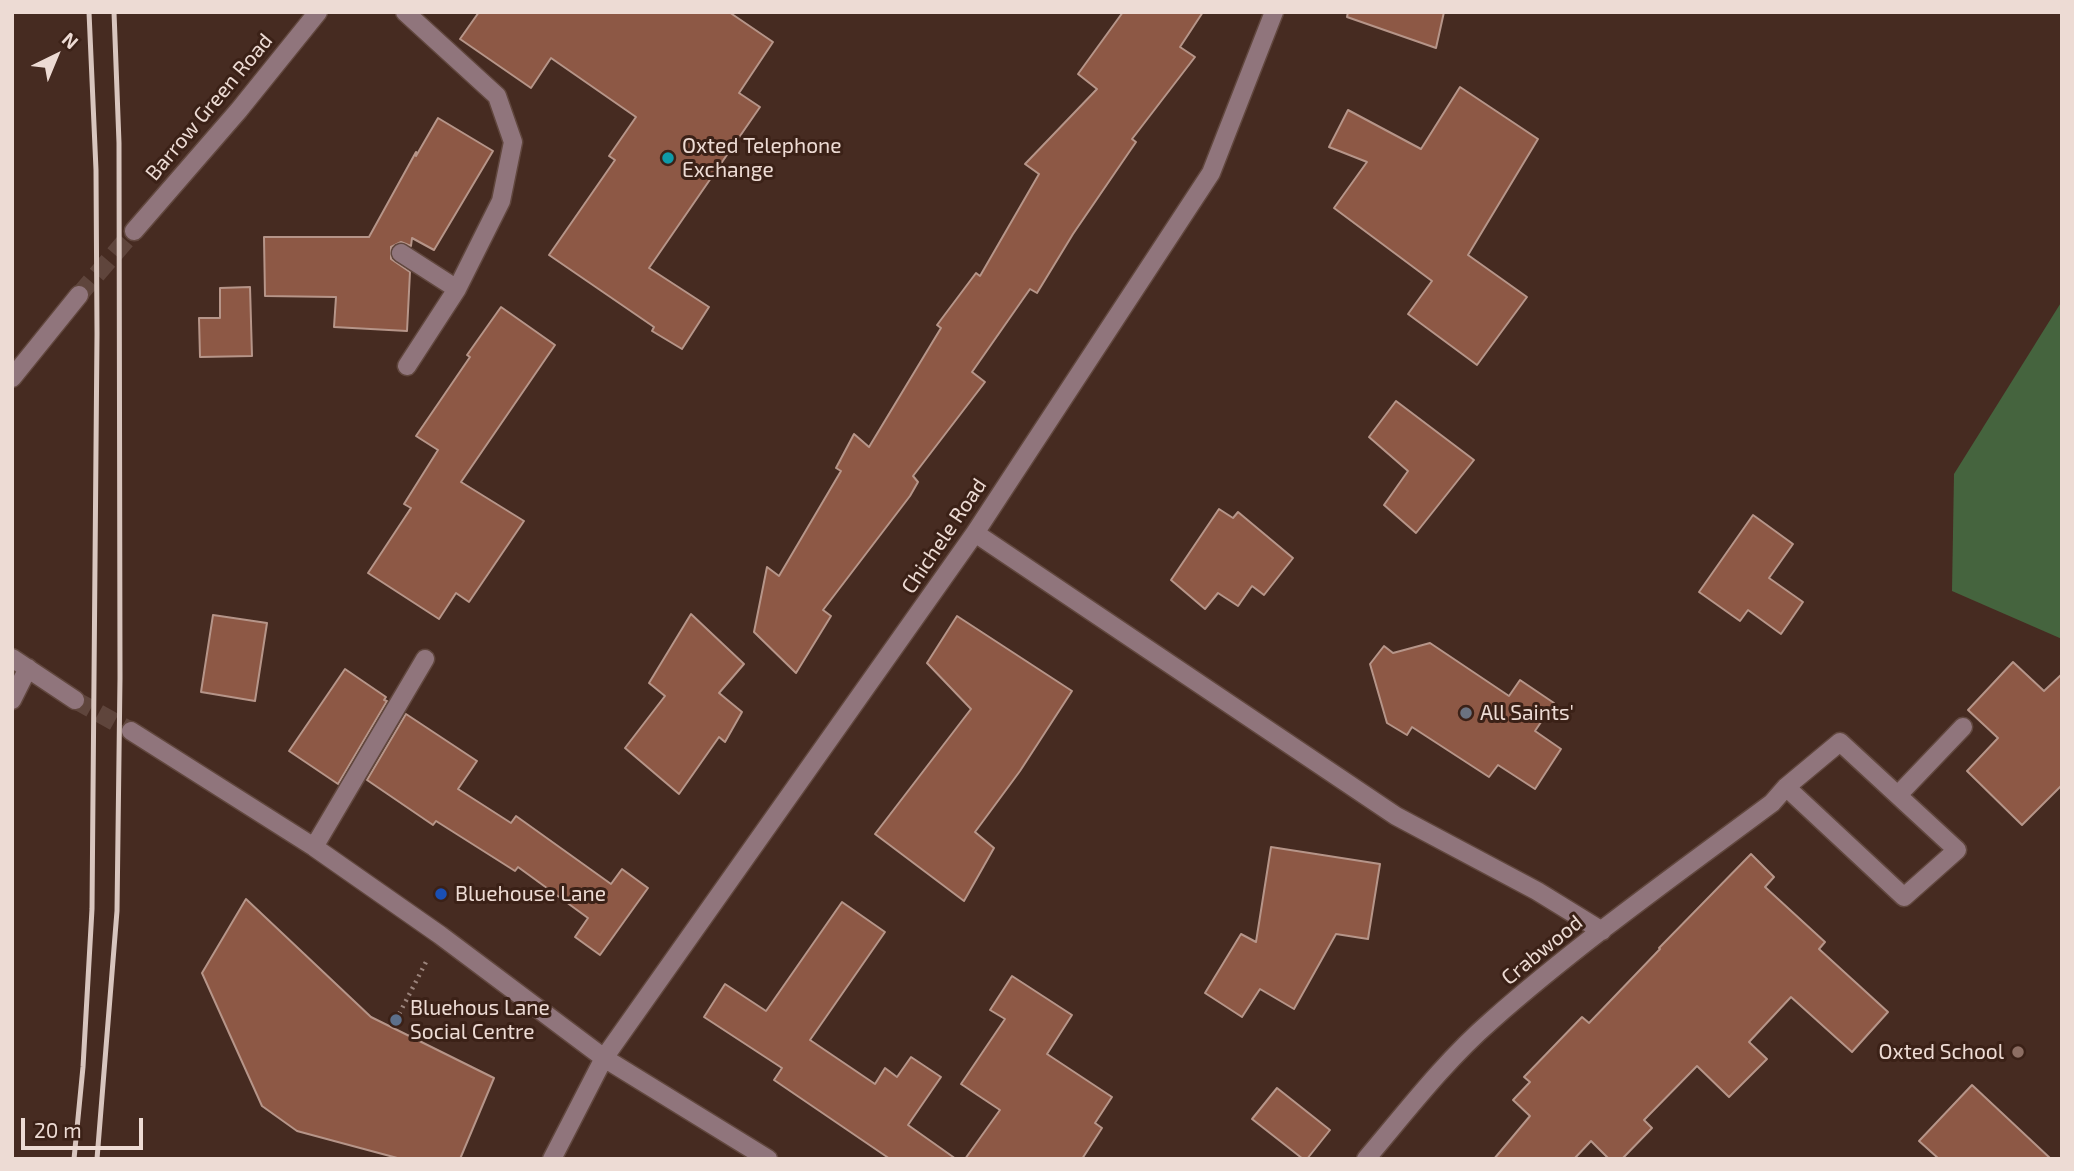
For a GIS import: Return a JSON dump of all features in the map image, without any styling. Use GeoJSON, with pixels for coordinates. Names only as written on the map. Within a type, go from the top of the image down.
{"type":"FeatureCollection","features":[{"type":"Feature","properties":{"kind":"street","name":"Barrow Green Road"},"geometry":{"type":"LineString","coordinates":[[134,231],[239,110],[318,12]]}},
{"type":"Feature","properties":{"kind":"street"},"geometry":{"type":"LineString","coordinates":[[405,12],[497,96],[513,142],[500,201],[457,289],[407,366]]}},
{"type":"Feature","properties":{"kind":"street","name":"Chichele Road"},"geometry":{"type":"LineString","coordinates":[[552,1159],[604,1058],[975,533],[1211,173],[1273,12]]}},
{"type":"Feature","properties":{"kind":"street"},"geometry":{"type":"LineString","coordinates":[[401,253],[457,289]]}},
{"type":"Feature","properties":{"kind":"street"},"geometry":{"type":"LineString","coordinates":[[12,378],[79,295]]}},
{"type":"Feature","properties":{"kind":"street"},"geometry":{"type":"LineString","coordinates":[[975,533],[1396,816],[1537,891],[1602,931]]}},
{"type":"Feature","properties":{"kind":"street"},"geometry":{"type":"LineString","coordinates":[[12,658],[75,700]]}},
{"type":"Feature","properties":{"kind":"street"},"geometry":{"type":"LineString","coordinates":[[314,847],[425,659]]}},
{"type":"Feature","properties":{"kind":"street"},"geometry":{"type":"LineString","coordinates":[[12,700],[28,668]]}},
{"type":"Feature","properties":{"kind":"street"},"geometry":{"type":"LineString","coordinates":[[1786,787],[1904,897],[1957,850],[1899,794],[1963,727]]}},
{"type":"Feature","properties":{"kind":"street"},"geometry":{"type":"LineString","coordinates":[[131,731],[314,847],[440,935],[604,1058],[768,1159]]}},
{"type":"Feature","properties":{"kind":"street","name":"Crabwood"},"geometry":{"type":"LineString","coordinates":[[1366,1159],[1446,1064],[1482,1030],[1602,931],[1772,803],[1786,787],[1840,741],[1899,794]]}},
{"type":"Feature","properties":{"kind":"path"},"geometry":{"type":"LineString","coordinates":[[396,1020],[440,935]]}},
{"type":"Feature","properties":{"kind":"green space"},"geometry":{"type":"Polygon","coordinates":[[[2062,301],[2062,639],[1952,591],[1954,474],[2062,301]]]}},
{"type":"Feature","properties":{"kind":"building","name":"Oxted Telephone Exchange"},"geometry":{"type":"Polygon","coordinates":[[[479,12],[729,12],[773,42],[739,93],[760,107],[649,268],[709,307],[682,349],[652,331],[654,327],[549,255],[615,160],[609,156],[636,117],[551,58],[531,88],[460,39],[479,12]]]}},
{"type":"Feature","properties":{"kind":"building"},"geometry":{"type":"Polygon","coordinates":[[[1123,12],[1203,12],[1180,47],[1195,57],[1132,139],[1136,142],[1073,234],[1037,293],[1030,289],[972,372],[985,382],[913,476],[918,482],[910,496],[823,610],[831,616],[796,673],[754,632],[767,567],[779,576],[841,471],[836,468],[854,434],[869,447],[941,328],[937,325],[976,273],[980,276],[1039,174],[1025,164],[1097,89],[1078,74],[1123,12]]]}},
{"type":"Feature","properties":{"kind":"building"},"geometry":{"type":"Polygon","coordinates":[[[1348,12],[1444,12],[1436,48],[1347,17],[1348,12]]]}},
{"type":"Feature","properties":{"kind":"building"},"geometry":{"type":"Polygon","coordinates":[[[1460,87],[1538,139],[1468,255],[1527,297],[1477,365],[1408,314],[1432,281],[1334,208],[1367,162],[1329,147],[1348,110],[1421,149],[1460,87]]]}},
{"type":"Feature","properties":{"kind":"building"},"geometry":{"type":"Polygon","coordinates":[[[438,118],[493,151],[434,250],[412,238],[411,246],[401,242],[391,247],[391,259],[410,272],[407,331],[334,327],[336,297],[265,296],[264,237],[369,237],[438,118]]]}},
{"type":"Feature","properties":{"kind":"building"},"geometry":{"type":"Polygon","coordinates":[[[250,287],[252,356],[200,357],[199,318],[220,318],[220,288],[250,287]]]}},
{"type":"Feature","properties":{"kind":"building"},"geometry":{"type":"Polygon","coordinates":[[[501,307],[555,345],[461,482],[524,521],[469,602],[456,593],[439,619],[368,573],[411,508],[404,504],[438,450],[416,436],[501,307]]]}},
{"type":"Feature","properties":{"kind":"building"},"geometry":{"type":"Polygon","coordinates":[[[1396,401],[1474,460],[1416,533],[1384,505],[1408,471],[1369,437],[1396,401]]]}},
{"type":"Feature","properties":{"kind":"building"},"geometry":{"type":"Polygon","coordinates":[[[1219,509],[1233,518],[1238,512],[1293,558],[1264,595],[1252,586],[1238,606],[1218,593],[1205,609],[1171,580],[1219,509]]]}},
{"type":"Feature","properties":{"kind":"building"},"geometry":{"type":"Polygon","coordinates":[[[1753,515],[1793,544],[1769,578],[1803,602],[1781,634],[1748,610],[1740,621],[1699,592],[1753,515]]]}},
{"type":"Feature","properties":{"kind":"building"},"geometry":{"type":"Polygon","coordinates":[[[691,614],[744,664],[719,693],[742,712],[725,742],[719,737],[679,794],[625,748],[665,696],[649,683],[691,614]]]}},
{"type":"Feature","properties":{"kind":"building"},"geometry":{"type":"Polygon","coordinates":[[[213,615],[267,623],[255,701],[201,692],[213,615]]]}},
{"type":"Feature","properties":{"kind":"building"},"geometry":{"type":"Polygon","coordinates":[[[957,616],[1072,691],[1020,771],[975,832],[994,848],[964,901],[875,834],[971,709],[927,663],[957,616]]]}},
{"type":"Feature","properties":{"kind":"building","name":"All Saints'"},"geometry":{"type":"Polygon","coordinates":[[[1430,643],[1509,696],[1520,680],[1554,703],[1535,731],[1561,749],[1535,789],[1498,765],[1489,777],[1412,727],[1407,735],[1387,723],[1370,664],[1384,646],[1393,653],[1430,643]]]}},
{"type":"Feature","properties":{"kind":"building"},"geometry":{"type":"Polygon","coordinates":[[[2013,662],[2044,691],[2062,674],[2062,785],[2022,825],[1967,771],[1998,738],[1968,710],[2013,662]]]}},
{"type":"Feature","properties":{"kind":"building"},"geometry":{"type":"Polygon","coordinates":[[[345,669],[386,697],[384,700],[387,701],[338,784],[289,751],[345,669]]]}},
{"type":"Feature","properties":{"kind":"building"},"geometry":{"type":"Polygon","coordinates":[[[406,714],[477,761],[458,789],[511,823],[516,816],[611,884],[622,869],[648,888],[600,955],[575,937],[588,918],[518,867],[515,871],[436,821],[433,825],[367,780],[406,714]]]}},
{"type":"Feature","properties":{"kind":"building"},"geometry":{"type":"Polygon","coordinates":[[[1271,847],[1380,864],[1368,939],[1336,934],[1294,1009],[1260,989],[1242,1017],[1205,993],[1241,934],[1256,942],[1271,847]]]}},
{"type":"Feature","properties":{"kind":"building"},"geometry":{"type":"Polygon","coordinates":[[[1751,854],[1774,877],[1765,887],[1825,942],[1819,949],[1888,1012],[1852,1052],[1791,997],[1749,1042],[1767,1059],[1729,1097],[1697,1066],[1644,1120],[1652,1128],[1622,1159],[1609,1159],[1591,1141],[1574,1159],[1494,1159],[1530,1116],[1513,1100],[1530,1082],[1524,1077],[1582,1017],[1589,1023],[1751,854]]]}},
{"type":"Feature","properties":{"kind":"building"},"geometry":{"type":"Polygon","coordinates":[[[246,899],[371,1017],[494,1078],[460,1159],[401,1159],[297,1131],[262,1106],[202,973],[246,899]]]}},
{"type":"Feature","properties":{"kind":"building"},"geometry":{"type":"Polygon","coordinates":[[[842,902],[885,932],[810,1040],[875,1084],[885,1068],[897,1077],[911,1057],[941,1077],[908,1125],[956,1159],[890,1159],[774,1080],[782,1068],[704,1017],[725,984],[766,1011],[842,902]]]}},
{"type":"Feature","properties":{"kind":"building"},"geometry":{"type":"Polygon","coordinates":[[[1012,976],[1072,1015],[1047,1054],[1112,1097],[1095,1123],[1102,1128],[1082,1159],[965,1159],[1000,1110],[961,1084],[1005,1019],[990,1010],[1012,976]]]}},
{"type":"Feature","properties":{"kind":"building"},"geometry":{"type":"Polygon","coordinates":[[[1972,1085],[2051,1159],[1939,1159],[1919,1141],[1972,1085]]]}},
{"type":"Feature","properties":{"kind":"building"},"geometry":{"type":"Polygon","coordinates":[[[1277,1088],[1330,1130],[1307,1159],[1303,1159],[1252,1119],[1277,1088]]]}},
{"type":"Feature","properties":{"kind":"tunnel"},"geometry":{"type":"LineString","coordinates":[[79,295],[134,231]]}},
{"type":"Feature","properties":{"kind":"tunnel"},"geometry":{"type":"LineString","coordinates":[[75,700],[131,731]]}},
{"type":"Feature","properties":{"kind":"railway"},"geometry":{"type":"LineString","coordinates":[[74,1159],[83,1067],[92,909],[97,334],[96,170],[89,12]]}},
{"type":"Feature","properties":{"kind":"railway"},"geometry":{"type":"LineString","coordinates":[[97,1159],[117,911],[120,678],[119,143],[114,12]]}},
{"type":"Feature","properties":{"kind":"place","name":"Oxted Telephone Exchange"},"geometry":{"type":"Point","coordinates":[668,158]}},
{"type":"Feature","properties":{"kind":"place","name":"All Saints'"},"geometry":{"type":"Point","coordinates":[1466,713]}},
{"type":"Feature","properties":{"kind":"place","name":"Bluehouse Lane"},"geometry":{"type":"Point","coordinates":[441,894]}},
{"type":"Feature","properties":{"kind":"place","name":"Bluehous Lane Social Centre"},"geometry":{"type":"Point","coordinates":[396,1020]}},
{"type":"Feature","properties":{"kind":"place","name":"Oxted School"},"geometry":{"type":"Point","coordinates":[2018,1052]}}]}
